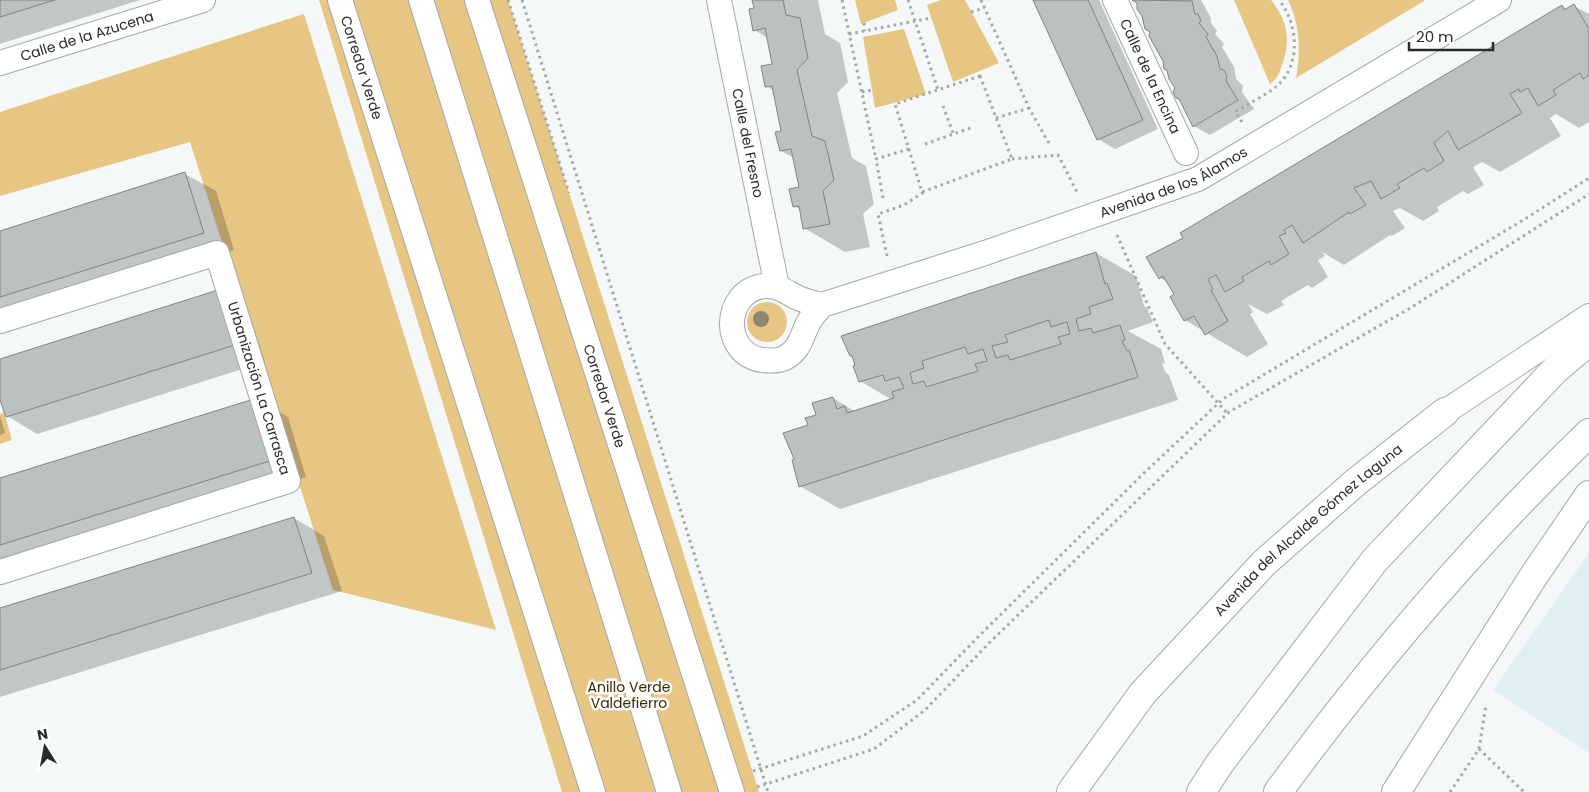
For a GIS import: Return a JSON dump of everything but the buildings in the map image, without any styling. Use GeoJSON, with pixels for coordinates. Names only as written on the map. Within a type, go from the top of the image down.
{"type":"FeatureCollection","features":[{"type":"Feature","properties":{"kind":"main road"},"geometry":{"type":"LineString","coordinates":[[1201,792],[1220,763],[1375,560],[1555,370],[1589,341]]}},
{"type":"Feature","properties":{"kind":"main road","name":"Avenida del Alcalde Gómez Laguna"},"geometry":{"type":"LineString","coordinates":[[1071,792],[1143,694],[1264,563],[1356,482],[1445,412]]}},
{"type":"Feature","properties":{"kind":"main road"},"geometry":{"type":"LineString","coordinates":[[1278,792],[1351,697],[1456,572],[1533,487],[1589,434]]}},
{"type":"Feature","properties":{"kind":"main road"},"geometry":{"type":"LineString","coordinates":[[1396,792],[1589,495]]}},
{"type":"Feature","properties":{"kind":"street","name":"Calle de la Azucena"},"geometry":{"type":"LineString","coordinates":[[0,63],[203,0]]}},
{"type":"Feature","properties":{"kind":"street","name":"Corredor Verde"},"geometry":{"type":"LineString","coordinates":[[340,0],[593,792]]}},
{"type":"Feature","properties":{"kind":"street"},"geometry":{"type":"LineString","coordinates":[[422,0],[669,792]]}},
{"type":"Feature","properties":{"kind":"street","name":"Corredor Verde"},"geometry":{"type":"LineString","coordinates":[[477,0],[741,791]]}},
{"type":"Feature","properties":{"kind":"street","name":"Calle del Fresno"},"geometry":{"type":"LineString","coordinates":[[719,0],[777,287]]}},
{"type":"Feature","properties":{"kind":"street","name":"Calle de la Encina"},"geometry":{"type":"LineString","coordinates":[[1115,0],[1186,153]]}},
{"type":"Feature","properties":{"kind":"street","name":"Avenida de los Álamos"},"geometry":{"type":"LineString","coordinates":[[822,305],[985,253],[1198,179],[1499,0]]}},
{"type":"Feature","properties":{"kind":"street","name":"Urbanización La Carrasca"},"geometry":{"type":"LineString","coordinates":[[0,321],[217,253],[288,481],[0,572]]}},
{"type":"Feature","properties":{"kind":"street"},"geometry":{"type":"LineString","coordinates":[[764,286],[777,287],[796,297],[822,305],[810,320],[802,341],[784,359],[771,362],[758,360],[747,354],[738,345],[732,334],[731,321],[734,308],[752,290],[764,286]]}},
{"type":"Feature","properties":{"kind":"street","name":"Avenida del Alcalde Gómez Laguna"},"geometry":{"type":"LineString","coordinates":[[1445,412],[1589,316]]}},
{"type":"Feature","properties":{"kind":"path"},"geometry":{"type":"LineString","coordinates":[[522,0],[768,792]]}},
{"type":"Feature","properties":{"kind":"path"},"geometry":{"type":"LineString","coordinates":[[842,0],[883,198]]}},
{"type":"Feature","properties":{"kind":"path"},"geometry":{"type":"LineString","coordinates":[[908,0],[938,90]]}},
{"type":"Feature","properties":{"kind":"path"},"geometry":{"type":"LineString","coordinates":[[981,0],[1029,108],[1050,145]]}},
{"type":"Feature","properties":{"kind":"path"},"geometry":{"type":"LineString","coordinates":[[1242,122],[1235,112],[1281,82],[1295,54],[1292,30],[1286,9],[1279,0]]}},
{"type":"Feature","properties":{"kind":"path"},"geometry":{"type":"LineString","coordinates":[[971,12],[984,8]]}},
{"type":"Feature","properties":{"kind":"path"},"geometry":{"type":"LineString","coordinates":[[849,34],[931,18]]}},
{"type":"Feature","properties":{"kind":"path"},"geometry":{"type":"LineString","coordinates":[[864,23],[865,31]]}},
{"type":"Feature","properties":{"kind":"path"},"geometry":{"type":"LineString","coordinates":[[926,191],[922,192],[895,104],[980,76],[1012,159]]}},
{"type":"Feature","properties":{"kind":"path"},"geometry":{"type":"LineString","coordinates":[[862,92],[872,90]]}},
{"type":"Feature","properties":{"kind":"path"},"geometry":{"type":"LineString","coordinates":[[943,106],[953,133]]}},
{"type":"Feature","properties":{"kind":"path"},"geometry":{"type":"LineString","coordinates":[[996,118],[1029,108]]}},
{"type":"Feature","properties":{"kind":"path"},"geometry":{"type":"LineString","coordinates":[[924,144],[973,127]]}},
{"type":"Feature","properties":{"kind":"path"},"geometry":{"type":"LineString","coordinates":[[876,159],[908,149]]}},
{"type":"Feature","properties":{"kind":"path"},"geometry":{"type":"LineString","coordinates":[[887,256],[878,214],[904,205],[926,191],[1012,159],[1058,155],[1076,190]]}},
{"type":"Feature","properties":{"kind":"path"},"geometry":{"type":"LineString","coordinates":[[751,772],[863,736],[917,700],[1124,493],[1218,404],[1266,372],[1525,219],[1589,178]]}},
{"type":"Feature","properties":{"kind":"path"},"geometry":{"type":"LineString","coordinates":[[741,791],[874,749],[925,710],[990,642],[1227,413],[1412,307],[1589,194]]}},
{"type":"Feature","properties":{"kind":"path"},"geometry":{"type":"LineString","coordinates":[[1117,235],[1165,344],[1227,413]]}},
{"type":"Feature","properties":{"kind":"path"},"geometry":{"type":"LineString","coordinates":[[1450,792],[1479,749],[1486,700]]}},
{"type":"Feature","properties":{"kind":"path"},"geometry":{"type":"LineString","coordinates":[[1479,749],[1524,792]]}},
{"type":"Feature","properties":{"kind":"shaded area"},"geometry":{"type":"Polygon","coordinates":[[[1589,553],[1589,753],[1493,690],[1589,553]]]}},
{"type":"Feature","properties":{"kind":"green space","name":"Anillo Verde Valdefierro"},"geometry":{"type":"Polygon","coordinates":[[[319,0],[508,0],[759,792],[562,792],[319,0]]]}},
{"type":"Feature","properties":{"kind":"green space"},"geometry":{"type":"Polygon","coordinates":[[[855,0],[895,0],[898,10],[861,24],[855,0]]]}},
{"type":"Feature","properties":{"kind":"green space"},"geometry":{"type":"Polygon","coordinates":[[[941,0],[965,0],[999,63],[953,82],[927,5],[941,0]]]}},
{"type":"Feature","properties":{"kind":"green space"},"geometry":{"type":"Polygon","coordinates":[[[1234,0],[1271,0],[1284,23],[1287,39],[1285,56],[1279,73],[1270,84],[1234,0]]]}},
{"type":"Feature","properties":{"kind":"green space"},"geometry":{"type":"Polygon","coordinates":[[[1288,0],[1424,1],[1296,78],[1299,58],[1298,38],[1295,19],[1288,0]]]}},
{"type":"Feature","properties":{"kind":"green space"},"geometry":{"type":"Polygon","coordinates":[[[304,14],[496,630],[333,590],[190,142],[0,196],[0,112],[304,14]]]}},
{"type":"Feature","properties":{"kind":"green space"},"geometry":{"type":"Polygon","coordinates":[[[904,29],[926,94],[875,108],[863,37],[904,29]]]}},
{"type":"Feature","properties":{"kind":"green space"},"geometry":{"type":"Polygon","coordinates":[[[771,302],[778,305],[784,311],[787,322],[786,330],[778,339],[771,342],[763,342],[756,339],[748,330],[747,318],[750,311],[759,303],[771,302]]]}},
{"type":"Feature","properties":{"kind":"green space"},"geometry":{"type":"Polygon","coordinates":[[[4,412],[12,440],[0,444],[0,414],[4,412]]]}}]}
